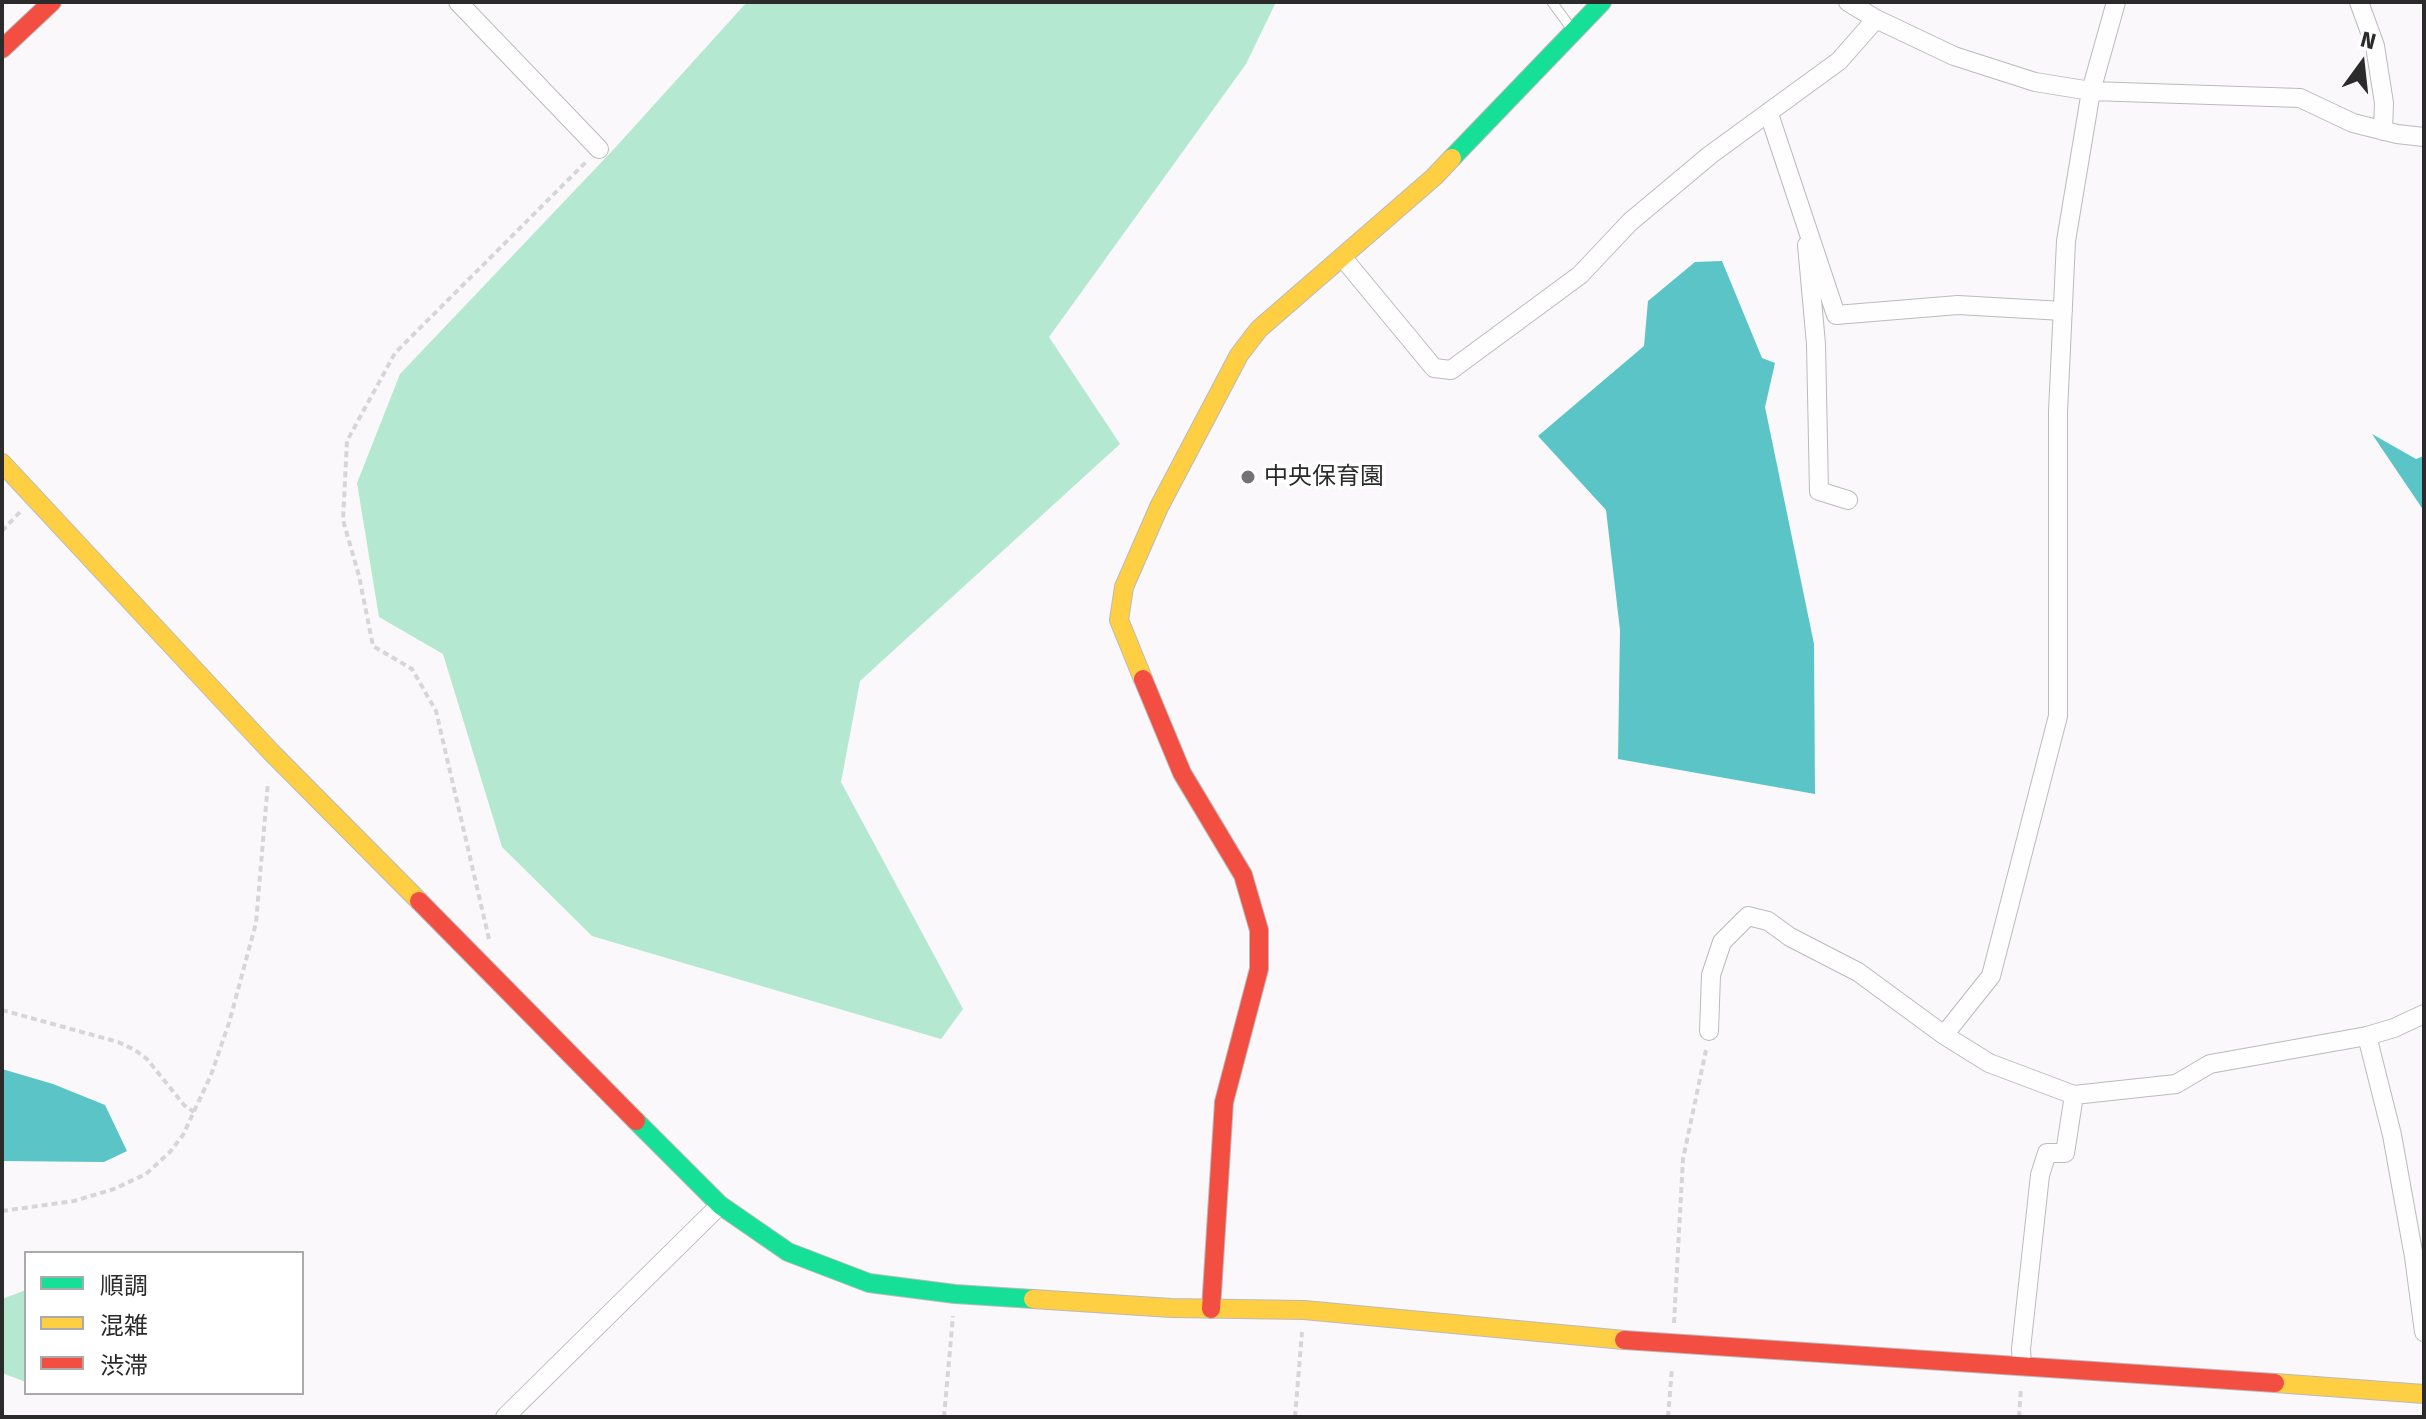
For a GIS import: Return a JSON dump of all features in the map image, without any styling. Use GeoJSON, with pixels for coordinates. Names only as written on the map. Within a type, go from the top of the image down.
{"type":"FeatureCollection","features":[{"type":"Feature","properties":{"kind":"street"},"geometry":{"type":"LineString","coordinates":[[2,49],[52,2]]}},
{"type":"Feature","properties":{"kind":"street"},"geometry":{"type":"LineString","coordinates":[[458,2],[599,149]]}},
{"type":"Feature","properties":{"kind":"street"},"geometry":{"type":"LineString","coordinates":[[1211,1309],[1224,1102],[1259,969],[1259,930],[1243,875],[1182,773],[1119,620],[1124,587],[1159,507],[1239,355],[1259,329],[1434,177],[1602,2]]}},
{"type":"Feature","properties":{"kind":"street"},"geometry":{"type":"LineString","coordinates":[[1848,2],[1876,19],[1954,56],[2035,82],[2091,91],[2300,98],[2353,123],[2424,137]]}},
{"type":"Feature","properties":{"kind":"street"},"geometry":{"type":"LineString","coordinates":[[1944,1035],[1991,976],[2058,716],[2058,428],[2066,241],[2091,91],[2116,2]]}},
{"type":"Feature","properties":{"kind":"street"},"geometry":{"type":"LineString","coordinates":[[2359,2],[2375,46],[2384,103],[2383,131]]}},
{"type":"Feature","properties":{"kind":"street"},"geometry":{"type":"LineString","coordinates":[[1343,258],[1434,368],[1451,370],[1580,275],[1630,222],[1710,155],[1839,61],[1876,19]]}},
{"type":"Feature","properties":{"kind":"street"},"geometry":{"type":"LineString","coordinates":[[1769,114],[1836,315],[1958,305],[2063,311]]}},
{"type":"Feature","properties":{"kind":"street"},"geometry":{"type":"LineString","coordinates":[[1807,226],[1807,261],[1816,344],[1819,491],[1848,500]]}},
{"type":"Feature","properties":{"kind":"street"},"geometry":{"type":"LineString","coordinates":[[2,463],[271,752],[720,1205],[788,1252],[869,1283],[955,1294],[1211,1309],[1304,1310],[1673,1345],[2022,1365],[2424,1394]]}},
{"type":"Feature","properties":{"kind":"street"},"geometry":{"type":"LineString","coordinates":[[1709,1031],[1711,975],[1722,942],[1748,916],[1768,921],[1790,937],[1858,972],[1944,1035],[1989,1063],[2074,1095],[2176,1084],[2210,1064],[2367,1036],[2424,1014]]}},
{"type":"Feature","properties":{"kind":"street"},"geometry":{"type":"LineString","coordinates":[[2367,1036],[2392,1135],[2424,1332]]}},
{"type":"Feature","properties":{"kind":"street"},"geometry":{"type":"LineString","coordinates":[[2022,1365],[2021,1349],[2040,1175],[2047,1153],[2065,1153],[2074,1095]]}},
{"type":"Feature","properties":{"kind":"street"},"geometry":{"type":"LineString","coordinates":[[505,1417],[720,1205]]}},
{"type":"Feature","properties":{"kind":"lane"},"geometry":{"type":"LineString","coordinates":[[1552,2],[1574,32]]}},
{"type":"Feature","properties":{"kind":"path"},"geometry":{"type":"LineString","coordinates":[[499,981],[436,711],[412,669],[373,646],[359,576],[343,520],[347,441],[395,353],[599,149]]}},
{"type":"Feature","properties":{"kind":"path"},"geometry":{"type":"LineString","coordinates":[[2,1211],[74,1201],[114,1189],[146,1174],[183,1135],[211,1075],[229,1023],[256,923],[271,752]]}},
{"type":"Feature","properties":{"kind":"path"},"geometry":{"type":"LineString","coordinates":[[2,1010],[118,1042],[135,1050],[155,1068],[184,1105],[194,1112]]}},
{"type":"Feature","properties":{"kind":"path"},"geometry":{"type":"LineString","coordinates":[[1668,1417],[1683,1159],[1701,1083],[1709,1031]]}},
{"type":"Feature","properties":{"kind":"path"},"geometry":{"type":"LineString","coordinates":[[944,1417],[955,1294]]}},
{"type":"Feature","properties":{"kind":"path"},"geometry":{"type":"LineString","coordinates":[[1295,1417],[1304,1310]]}},
{"type":"Feature","properties":{"kind":"path"},"geometry":{"type":"LineString","coordinates":[[2019,1417],[2022,1365]]}},
{"type":"Feature","properties":{"kind":"green space"},"geometry":{"type":"Polygon","coordinates":[[[747,2],[1276,2],[1246,64],[1049,337],[1120,444],[860,681],[841,782],[963,1009],[941,1039],[592,936],[502,847],[443,654],[379,617],[357,483],[400,374],[614,149],[747,2]]]}},
{"type":"Feature","properties":{"kind":"green space"},"geometry":{"type":"Polygon","coordinates":[[[24,1291],[24,1381],[2,1373],[2,1299],[24,1291]]]}},
{"type":"Feature","properties":{"kind":"water"},"geometry":{"type":"Polygon","coordinates":[[[1722,261],[1762,358],[1775,363],[1765,407],[1814,644],[1815,794],[1618,759],[1620,630],[1606,510],[1538,436],[1644,346],[1648,301],[1695,262],[1722,261]]]}},
{"type":"Feature","properties":{"kind":"water"},"geometry":{"type":"Polygon","coordinates":[[[2372,434],[2416,459],[2424,456],[2424,511],[2372,434]]]}},
{"type":"Feature","properties":{"kind":"water"},"geometry":{"type":"Polygon","coordinates":[[[2,1069],[53,1084],[105,1105],[127,1151],[104,1162],[2,1161],[2,1069]]]}},
{"type":"Feature","properties":{"kind":"traffic: fast"},"geometry":{"type":"LineString","coordinates":[[1452,158],[1602,2]]}},
{"type":"Feature","properties":{"kind":"traffic: fast"},"geometry":{"type":"LineString","coordinates":[[636,1121],[720,1205],[788,1252],[869,1283],[955,1294],[1033,1299]]}},
{"type":"Feature","properties":{"kind":"traffic: slow"},"geometry":{"type":"LineString","coordinates":[[1143,679],[1119,620],[1124,587],[1159,507],[1239,355],[1259,329],[1452,158]]}},
{"type":"Feature","properties":{"kind":"traffic: slow"},"geometry":{"type":"LineString","coordinates":[[2,463],[271,752],[419,901]]}},
{"type":"Feature","properties":{"kind":"traffic: slow"},"geometry":{"type":"LineString","coordinates":[[1033,1299],[1171,1308],[1304,1310],[1624,1340]]}},
{"type":"Feature","properties":{"kind":"traffic: slow"},"geometry":{"type":"LineString","coordinates":[[2275,1383],[2424,1394]]}},
{"type":"Feature","properties":{"kind":"traffic: jam"},"geometry":{"type":"LineString","coordinates":[[2,49],[52,2]]}},
{"type":"Feature","properties":{"kind":"traffic: jam"},"geometry":{"type":"LineString","coordinates":[[1143,679],[1182,773],[1243,875],[1259,930],[1259,969],[1224,1102],[1211,1309]]}},
{"type":"Feature","properties":{"kind":"traffic: jam"},"geometry":{"type":"LineString","coordinates":[[419,901],[636,1121]]}},
{"type":"Feature","properties":{"kind":"traffic: jam"},"geometry":{"type":"LineString","coordinates":[[1624,1340],[2275,1383]]}},
{"type":"Feature","properties":{"kind":"place","name":"中央保育園"},"geometry":{"type":"Point","coordinates":[1248,477]}}]}
